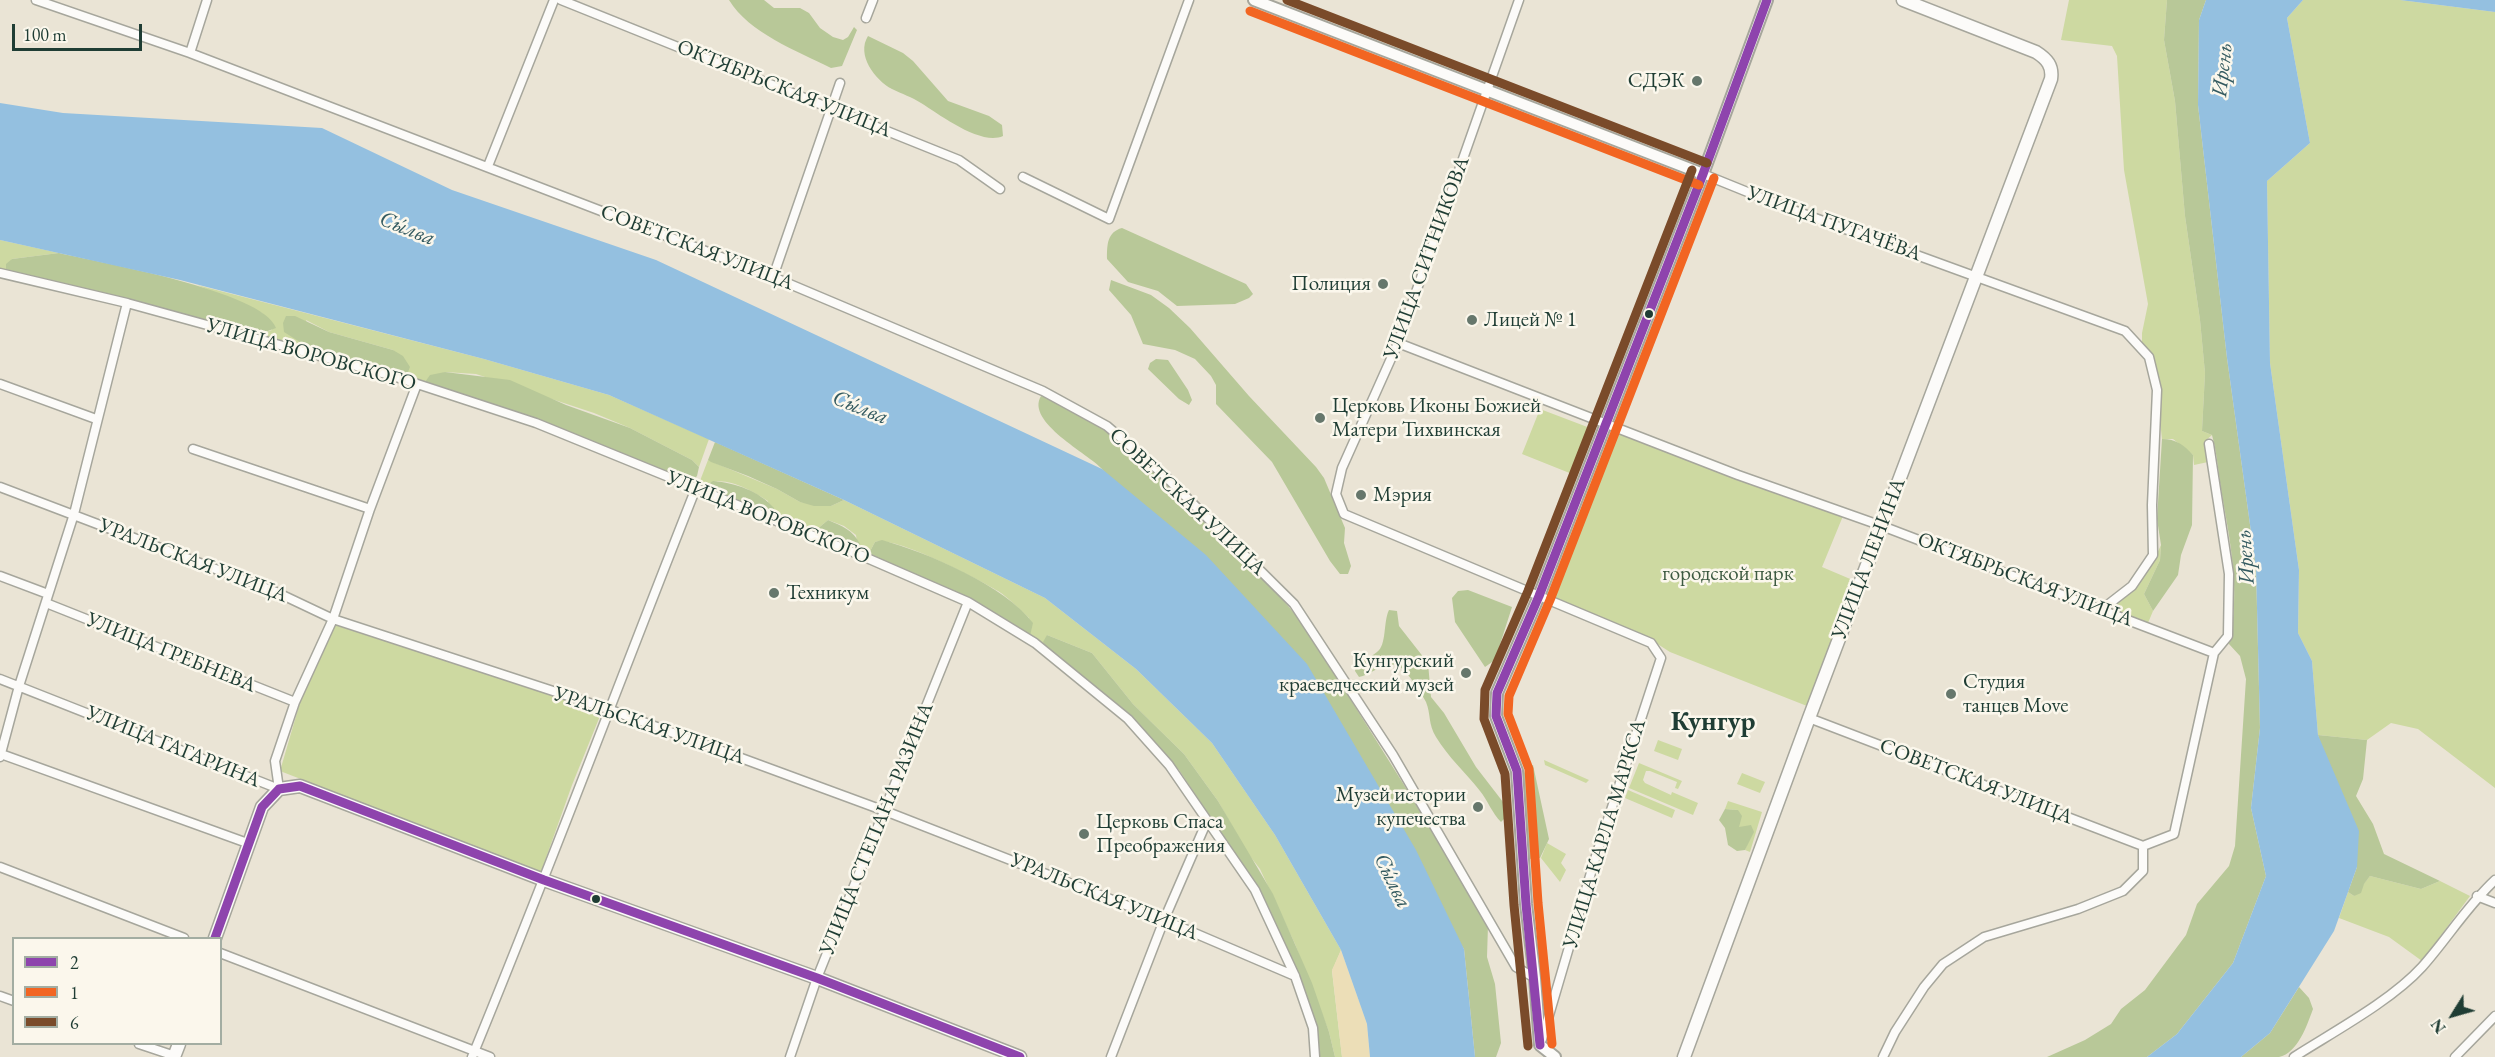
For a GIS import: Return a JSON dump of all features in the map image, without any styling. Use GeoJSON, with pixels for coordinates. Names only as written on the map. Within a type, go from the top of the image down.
{"type":"FeatureCollection","features":[{"type":"Feature","properties":{"kind":"main road","name":"УЛИЦА ЛЕНИНА"},"geometry":{"type":"LineString","coordinates":[[1684,1057],[1809,718],[2051,79],[2048,61],[2028,48],[1903,0]]}},
{"type":"Feature","properties":{"kind":"main road","name":"УЛИЦА ГАГАРИНА"},"geometry":{"type":"LineString","coordinates":[[279,789],[300,786],[544,880],[816,978],[1020,1057]]}},
{"type":"Feature","properties":{"kind":"main road"},"geometry":{"type":"LineString","coordinates":[[217,937],[262,807],[279,789]]}},
{"type":"Feature","properties":{"kind":"street","name":"СОВЕТСКАЯ УЛИЦА"},"geometry":{"type":"LineString","coordinates":[[36,0],[190,53],[772,277],[1043,391],[1107,426],[1163,474],[1294,604],[1393,755],[1516,967],[1535,978]]}},
{"type":"Feature","properties":{"kind":"street"},"geometry":{"type":"LineString","coordinates":[[190,53],[207,0]]}},
{"type":"Feature","properties":{"kind":"street"},"geometry":{"type":"LineString","coordinates":[[488,166],[554,0]]}},
{"type":"Feature","properties":{"kind":"street","name":"ОКТЯБРЬСКАЯ УЛИЦА"},"geometry":{"type":"LineString","coordinates":[[561,0],[832,107],[959,160],[1000,189]]}},
{"type":"Feature","properties":{"kind":"street"},"geometry":{"type":"LineString","coordinates":[[866,18],[873,0]]}},
{"type":"Feature","properties":{"kind":"street"},"geometry":{"type":"LineString","coordinates":[[1023,177],[1109,219],[1189,0]]}},
{"type":"Feature","properties":{"kind":"street","name":"УЛИЦА ПУГАЧЁВА"},"geometry":{"type":"LineString","coordinates":[[1254,0],[1489,89],[1782,206],[2125,331],[2149,357],[2157,390],[2152,505],[2153,555],[2132,586],[2101,610]]}},
{"type":"Feature","properties":{"kind":"street","name":"УЛИЦА СИТНИКОВА"},"geometry":{"type":"LineString","coordinates":[[1519,0],[1398,343],[1342,468],[1336,494],[1344,514],[1539,596]]}},
{"type":"Feature","properties":{"kind":"street"},"geometry":{"type":"LineString","coordinates":[[1555,1057],[1540,1045],[1526,904],[1517,771],[1496,716],[1497,693],[1539,596],[1703,174],[1767,0]]}},
{"type":"Feature","properties":{"kind":"street"},"geometry":{"type":"LineString","coordinates":[[772,277],[840,83]]}},
{"type":"Feature","properties":{"kind":"street","name":"УЛИЦА ВОРОВСКОГО"},"geometry":{"type":"LineString","coordinates":[[0,273],[127,303],[417,384],[536,423],[968,602],[1035,643],[1128,719],[1169,765],[1255,890],[1295,976],[1313,1028],[1315,1057]]}},
{"type":"Feature","properties":{"kind":"street"},"geometry":{"type":"LineString","coordinates":[[127,303],[96,419],[74,514],[20,686],[1,755],[249,844]]}},
{"type":"Feature","properties":{"kind":"street","name":"ОКТЯБРЬСКАЯ УЛИЦА"},"geometry":{"type":"LineString","coordinates":[[1398,343],[1738,475],[1882,526],[2214,653]]}},
{"type":"Feature","properties":{"kind":"street"},"geometry":{"type":"LineString","coordinates":[[0,384],[96,419]]}},
{"type":"Feature","properties":{"kind":"street"},"geometry":{"type":"LineString","coordinates":[[279,789],[275,761],[295,702],[333,619],[370,509],[417,384]]}},
{"type":"Feature","properties":{"kind":"street"},"geometry":{"type":"LineString","coordinates":[[1883,1057],[1895,1032],[1924,987],[1943,964],[1984,937],[2078,909],[2123,891],[2143,871],[2144,846],[2174,834],[2214,653],[2228,636],[2229,574],[2209,444]]}},
{"type":"Feature","properties":{"kind":"street"},"geometry":{"type":"LineString","coordinates":[[193,449],[370,509]]}},
{"type":"Feature","properties":{"kind":"street","name":"УРАЛЬСКАЯ УЛИЦА"},"geometry":{"type":"LineString","coordinates":[[0,487],[276,592],[333,619],[608,709],[885,811],[1164,920],[1295,976]]}},
{"type":"Feature","properties":{"kind":"street"},"geometry":{"type":"LineString","coordinates":[[474,1054],[696,488]]}},
{"type":"Feature","properties":{"kind":"street","name":"УЛИЦА ГРЕБНЕВА"},"geometry":{"type":"LineString","coordinates":[[0,576],[295,702]]}},
{"type":"Feature","properties":{"kind":"street","name":"УЛИЦА КАРЛА МАРКСА"},"geometry":{"type":"LineString","coordinates":[[1539,596],[1651,643],[1661,658],[1595,859],[1540,1045]]}},
{"type":"Feature","properties":{"kind":"street","name":"УЛИЦА СТЕПАНА РАЗИНА"},"geometry":{"type":"LineString","coordinates":[[790,1057],[816,978],[968,602]]}},
{"type":"Feature","properties":{"kind":"street","name":"УЛИЦА ГАГАРИНА"},"geometry":{"type":"LineString","coordinates":[[0,679],[279,789]]}},
{"type":"Feature","properties":{"kind":"street","name":"СОВЕТСКАЯ УЛИЦА"},"geometry":{"type":"LineString","coordinates":[[1809,718],[2144,846]]}},
{"type":"Feature","properties":{"kind":"street"},"geometry":{"type":"LineString","coordinates":[[1111,1057],[1164,920],[1207,821]]}},
{"type":"Feature","properties":{"kind":"street"},"geometry":{"type":"LineString","coordinates":[[0,867],[179,937]]}},
{"type":"Feature","properties":{"kind":"street"},"geometry":{"type":"LineString","coordinates":[[2295,1057],[2378,1003],[2421,968],[2477,896],[2495,880]]}},
{"type":"Feature","properties":{"kind":"street"},"geometry":{"type":"LineString","coordinates":[[2477,896],[2495,903]]}},
{"type":"Feature","properties":{"kind":"street"},"geometry":{"type":"LineString","coordinates":[[222,954],[474,1054],[490,1057]]}},
{"type":"Feature","properties":{"kind":"street"},"geometry":{"type":"LineString","coordinates":[[2455,1057],[2495,1017]]}},
{"type":"Feature","properties":{"kind":"street"},"geometry":{"type":"LineString","coordinates":[[144,1045],[176,1052]]}},
{"type":"Feature","properties":{"kind":"green space"},"geometry":{"type":"Polygon","coordinates":[[[729,0],[764,0],[774,8],[800,8],[809,13],[820,28],[833,37],[843,40],[848,37],[854,27],[857,30],[842,66],[831,68],[761,32],[738,12],[729,0]]]}},
{"type":"Feature","properties":{"kind":"green space"},"geometry":{"type":"Polygon","coordinates":[[[2069,0],[2167,0],[2164,40],[2175,101],[2185,216],[2200,320],[2205,373],[2202,431],[2212,435],[2204,442],[2208,462],[2194,465],[2193,455],[2173,439],[2162,439],[2153,357],[2142,344],[2148,304],[2124,170],[2117,56],[2112,46],[2061,40],[2069,0]]]}},
{"type":"Feature","properties":{"kind":"green space"},"geometry":{"type":"Polygon","coordinates":[[[2167,0],[2206,0],[2199,20],[2198,105],[2227,358],[2256,568],[2260,728],[2251,808],[2266,876],[2233,963],[2177,1034],[2147,1057],[2047,1057],[2085,1040],[2111,1024],[2121,1009],[2145,990],[2186,935],[2197,904],[2229,866],[2235,846],[2246,679],[2240,656],[2229,644],[2234,605],[2231,547],[2214,442],[2212,435],[2202,431],[2205,373],[2185,216],[2175,101],[2164,40],[2167,0]]]}},
{"type":"Feature","properties":{"kind":"green space"},"geometry":{"type":"Polygon","coordinates":[[[2303,0],[2400,0],[2495,12],[2495,788],[2418,729],[2391,723],[2367,740],[2318,735],[2312,661],[2298,633],[2299,570],[2270,363],[2267,181],[2310,143],[2287,18],[2303,0]]]}},
{"type":"Feature","properties":{"kind":"green space"},"geometry":{"type":"Polygon","coordinates":[[[868,36],[903,53],[913,61],[948,101],[989,116],[1002,125],[1003,136],[994,138],[972,133],[879,80],[869,66],[864,51],[868,36]]]}},
{"type":"Feature","properties":{"kind":"green space"},"geometry":{"type":"Polygon","coordinates":[[[1122,228],[1246,284],[1253,294],[1235,304],[1177,306],[1158,291],[1128,282],[1107,259],[1111,236],[1122,228]]]}},
{"type":"Feature","properties":{"kind":"green space"},"geometry":{"type":"Polygon","coordinates":[[[0,240],[59,253],[12,259],[6,270],[0,269],[0,240]]]}},
{"type":"Feature","properties":{"kind":"green space"},"geometry":{"type":"Polygon","coordinates":[[[59,253],[212,290],[242,302],[265,315],[276,328],[257,335],[6,270],[6,264],[12,259],[59,253]]]}},
{"type":"Feature","properties":{"kind":"green space"},"geometry":{"type":"Polygon","coordinates":[[[1111,280],[1151,295],[1169,308],[1190,328],[1249,396],[1316,467],[1324,478],[1345,528],[1344,543],[1351,566],[1348,574],[1340,574],[1330,561],[1272,462],[1216,404],[1216,385],[1211,376],[1195,359],[1175,350],[1143,344],[1131,315],[1109,290],[1111,280]]]}},
{"type":"Feature","properties":{"kind":"green space"},"geometry":{"type":"Polygon","coordinates":[[[197,285],[484,359],[609,395],[709,439],[699,467],[692,460],[630,428],[594,413],[476,374],[445,372],[423,385],[406,377],[393,350],[329,332],[306,320],[314,351],[257,335],[272,330],[262,313],[197,285]]]}},
{"type":"Feature","properties":{"kind":"green space"},"geometry":{"type":"Polygon","coordinates":[[[286,316],[295,316],[329,332],[393,350],[403,356],[410,367],[406,377],[314,351],[284,332],[283,323],[286,316]]]}},
{"type":"Feature","properties":{"kind":"green space"},"geometry":{"type":"Polygon","coordinates":[[[1156,359],[1168,360],[1188,390],[1192,400],[1189,405],[1179,399],[1148,369],[1150,363],[1156,359]]]}},
{"type":"Feature","properties":{"kind":"green space"},"geometry":{"type":"Polygon","coordinates":[[[445,372],[510,380],[566,405],[630,428],[692,460],[699,467],[697,476],[691,482],[423,385],[430,375],[445,372]]]}},
{"type":"Feature","properties":{"kind":"green space"},"geometry":{"type":"Polygon","coordinates":[[[1041,396],[1052,398],[1136,453],[1176,496],[1262,577],[1306,628],[1439,841],[1488,925],[1487,957],[1495,984],[1501,1043],[1496,1057],[1475,1057],[1464,949],[1102,469],[1050,427],[1038,406],[1041,396]]]}},
{"type":"Feature","properties":{"kind":"green space"},"geometry":{"type":"Polygon","coordinates":[[[1540,409],[1590,428],[1572,474],[1522,454],[1540,409]]]}},
{"type":"Feature","properties":{"kind":"green space","name":"городской парк"},"geometry":{"type":"Polygon","coordinates":[[[1617,430],[1843,516],[1822,567],[1855,581],[1807,706],[1670,652],[1656,643],[1552,599],[1617,430]]]}},
{"type":"Feature","properties":{"kind":"green space"},"geometry":{"type":"Polygon","coordinates":[[[2162,439],[2179,443],[2193,455],[2192,525],[2181,555],[2178,575],[2153,611],[2144,594],[2160,560],[2161,545],[2157,519],[2162,439]]]}},
{"type":"Feature","properties":{"kind":"green space"},"geometry":{"type":"Polygon","coordinates":[[[715,442],[844,500],[831,506],[814,506],[800,502],[777,489],[711,462],[708,460],[715,442]]]}},
{"type":"Feature","properties":{"kind":"green space"},"geometry":{"type":"Polygon","coordinates":[[[708,460],[777,489],[800,502],[831,506],[844,500],[1045,598],[1136,669],[1212,743],[1275,835],[1341,950],[1332,971],[1342,1057],[1335,1057],[1329,1032],[1295,944],[1260,869],[1246,851],[1218,801],[1184,754],[1133,704],[1092,653],[1047,635],[1046,648],[1030,636],[1029,618],[1010,600],[988,585],[917,551],[885,542],[875,542],[868,555],[858,550],[856,535],[844,526],[828,520],[815,531],[770,515],[768,501],[735,484],[717,481],[702,488],[698,486],[708,460]]]}},
{"type":"Feature","properties":{"kind":"green space"},"geometry":{"type":"Polygon","coordinates":[[[713,481],[746,489],[761,497],[774,508],[770,515],[702,488],[713,481]]]}},
{"type":"Feature","properties":{"kind":"green space"},"geometry":{"type":"Polygon","coordinates":[[[828,520],[854,535],[860,544],[858,550],[815,531],[828,520]]]}},
{"type":"Feature","properties":{"kind":"green space"},"geometry":{"type":"Polygon","coordinates":[[[882,540],[921,553],[985,583],[1020,609],[1033,623],[1030,636],[968,597],[868,555],[875,542],[882,540]]]}},
{"type":"Feature","properties":{"kind":"green space"},"geometry":{"type":"Polygon","coordinates":[[[2161,545],[2160,560],[2144,594],[2153,611],[2148,623],[2109,609],[2154,560],[2161,545]]]}},
{"type":"Feature","properties":{"kind":"green space"},"geometry":{"type":"Polygon","coordinates":[[[1468,590],[1512,607],[1495,660],[1485,667],[1455,622],[1452,598],[1458,591],[1468,590]]]}},
{"type":"Feature","properties":{"kind":"green space"},"geometry":{"type":"Polygon","coordinates":[[[1389,610],[1397,611],[1399,626],[1428,663],[1431,697],[1444,713],[1476,767],[1503,802],[1505,818],[1501,822],[1480,791],[1436,737],[1426,702],[1405,672],[1393,665],[1384,666],[1359,677],[1355,671],[1356,666],[1380,649],[1389,610]]]}},
{"type":"Feature","properties":{"kind":"green space"},"geometry":{"type":"Polygon","coordinates":[[[335,625],[602,711],[572,785],[541,872],[280,771],[301,699],[335,625]]]}},
{"type":"Feature","properties":{"kind":"green space"},"geometry":{"type":"Polygon","coordinates":[[[1047,635],[1092,653],[1133,704],[1184,754],[1218,801],[1273,894],[1312,983],[1335,1057],[1317,1057],[1306,998],[1235,857],[1179,770],[1127,713],[1046,648],[1043,642],[1047,635]]]}},
{"type":"Feature","properties":{"kind":"green space"},"geometry":{"type":"Polygon","coordinates":[[[2318,735],[2367,740],[2363,779],[2356,796],[2373,824],[2384,854],[2440,881],[2421,889],[2370,876],[2361,893],[2354,896],[2348,892],[2357,867],[2318,735]]]}},
{"type":"Feature","properties":{"kind":"green space"},"geometry":{"type":"Polygon","coordinates":[[[1658,740],[1682,749],[1678,760],[1654,751],[1658,740]]]}},
{"type":"Feature","properties":{"kind":"green space"},"geometry":{"type":"Polygon","coordinates":[[[1544,760],[1589,780],[1586,783],[1545,765],[1544,760]]]}},
{"type":"Feature","properties":{"kind":"green space"},"geometry":{"type":"Polygon","coordinates":[[[1639,763],[1682,781],[1678,789],[1675,788],[1677,782],[1650,771],[1646,771],[1643,780],[1671,795],[1672,792],[1698,803],[1693,815],[1629,788],[1639,763]]]}},
{"type":"Feature","properties":{"kind":"green space"},"geometry":{"type":"Polygon","coordinates":[[[1533,765],[1549,839],[1540,858],[1529,859],[1526,854],[1523,777],[1525,770],[1533,765]]]}},
{"type":"Feature","properties":{"kind":"green space"},"geometry":{"type":"Polygon","coordinates":[[[1742,773],[1765,782],[1760,793],[1737,784],[1742,773]]]}},
{"type":"Feature","properties":{"kind":"green space"},"geometry":{"type":"Polygon","coordinates":[[[1628,790],[1675,810],[1672,818],[1625,798],[1628,790]]]}},
{"type":"Feature","properties":{"kind":"green space"},"geometry":{"type":"Polygon","coordinates":[[[1728,801],[1762,812],[1750,852],[1745,850],[1750,836],[1739,828],[1738,810],[1725,809],[1728,801]]]}},
{"type":"Feature","properties":{"kind":"green space"},"geometry":{"type":"Polygon","coordinates":[[[1725,809],[1738,810],[1742,816],[1739,827],[1751,825],[1754,832],[1745,850],[1737,851],[1728,845],[1725,828],[1719,820],[1725,809]]]}},
{"type":"Feature","properties":{"kind":"green space"},"geometry":{"type":"Polygon","coordinates":[[[1547,843],[1566,854],[1561,863],[1566,870],[1560,882],[1541,858],[1547,843]]]}},
{"type":"Feature","properties":{"kind":"green space"},"geometry":{"type":"Polygon","coordinates":[[[2370,876],[2421,889],[2440,881],[2470,896],[2422,961],[2389,937],[2339,918],[2348,892],[2354,896],[2370,876]]]}},
{"type":"Feature","properties":{"kind":"green space"},"geometry":{"type":"Polygon","coordinates":[[[2299,987],[2309,998],[2313,1009],[2297,1044],[2279,1057],[2241,1057],[2270,1033],[2299,987]]]}},
{"type":"Feature","properties":{"kind":"sand"},"geometry":{"type":"Polygon","coordinates":[[[1341,950],[1367,1024],[1370,1057],[1342,1057],[1332,970],[1341,950]]]}},
{"type":"Feature","properties":{"kind":"water","name":"Ирень"},"geometry":{"type":"Polygon","coordinates":[[[2206,0],[2303,0],[2287,18],[2310,143],[2267,181],[2270,363],[2299,570],[2298,633],[2312,661],[2318,735],[2359,831],[2357,867],[2334,931],[2270,1033],[2241,1057],[2147,1057],[2177,1034],[2233,963],[2266,876],[2251,808],[2260,728],[2256,568],[2227,358],[2198,105],[2199,20],[2206,0]]]}},
{"type":"Feature","properties":{"kind":"water"},"geometry":{"type":"Polygon","coordinates":[[[2400,0],[2495,0],[2495,12],[2400,0]]]}},
{"type":"Feature","properties":{"kind":"water","name":"Сы́лва"},"geometry":{"type":"Polygon","coordinates":[[[0,103],[63,113],[322,128],[452,190],[656,260],[1102,469],[1206,555],[1307,664],[1416,850],[1464,949],[1475,1057],[1370,1057],[1367,1024],[1341,950],[1275,835],[1212,743],[1136,669],[1045,598],[844,500],[609,395],[484,359],[180,280],[0,240],[0,103]]]}},
{"type":"Feature","properties":{"kind":"transit line","name":"6"},"geometry":{"type":"LineString","coordinates":[[1287,0],[1707,163]]}},
{"type":"Feature","properties":{"kind":"transit line","name":"2"},"geometry":{"type":"LineString","coordinates":[[1540,1045],[1526,904],[1517,771],[1496,716],[1497,693],[1539,596],[1703,174],[1767,0]]}},
{"type":"Feature","properties":{"kind":"transit line","name":"1"},"geometry":{"type":"LineString","coordinates":[[1250,11],[1699,185]]}},
{"type":"Feature","properties":{"kind":"transit line","name":"6"},"geometry":{"type":"LineString","coordinates":[[1528,1046],[1514,905],[1505,774],[1484,719],[1485,690],[1528,591],[1692,170]]}},
{"type":"Feature","properties":{"kind":"transit line","name":"1"},"geometry":{"type":"LineString","coordinates":[[1552,1044],[1538,903],[1529,769],[1508,714],[1509,696],[1550,600],[1714,178]]}},
{"type":"Feature","properties":{"kind":"transit line","name":"2"},"geometry":{"type":"LineString","coordinates":[[279,789],[300,786],[544,880],[817,978],[1020,1057]]}},
{"type":"Feature","properties":{"kind":"transit line","name":"2"},"geometry":{"type":"LineString","coordinates":[[215,937],[262,807],[279,789]]}},
{"type":"Feature","properties":{"kind":"place","name":"СДЭК"},"geometry":{"type":"Point","coordinates":[1697,81]}},
{"type":"Feature","properties":{"kind":"place","name":"Полиция"},"geometry":{"type":"Point","coordinates":[1383,284]}},
{"type":"Feature","properties":{"kind":"place","name":"Лицей № 1"},"geometry":{"type":"Point","coordinates":[1472,320]}},
{"type":"Feature","properties":{"kind":"place","name":"Церковь Иконы Божией Матери Тихвинская"},"geometry":{"type":"Point","coordinates":[1320,418]}},
{"type":"Feature","properties":{"kind":"place","name":"Мэрия"},"geometry":{"type":"Point","coordinates":[1361,495]}},
{"type":"Feature","properties":{"kind":"place","name":"Техникум"},"geometry":{"type":"Point","coordinates":[774,593]}},
{"type":"Feature","properties":{"kind":"place","name":"Кунгурский краеведческий музей"},"geometry":{"type":"Point","coordinates":[1466,673]}},
{"type":"Feature","properties":{"kind":"place","name":"Студия танцев Move"},"geometry":{"type":"Point","coordinates":[1951,694]}},
{"type":"Feature","properties":{"kind":"place","name":"Музей истории купечества"},"geometry":{"type":"Point","coordinates":[1478,807]}},
{"type":"Feature","properties":{"kind":"place","name":"Церковь Спаса Преображения"},"geometry":{"type":"Point","coordinates":[1084,834]}},
{"type":"Feature","properties":{"kind":"district","name":"Кунгур"},"geometry":{"type":"Point","coordinates":[1713,723]}}]}
